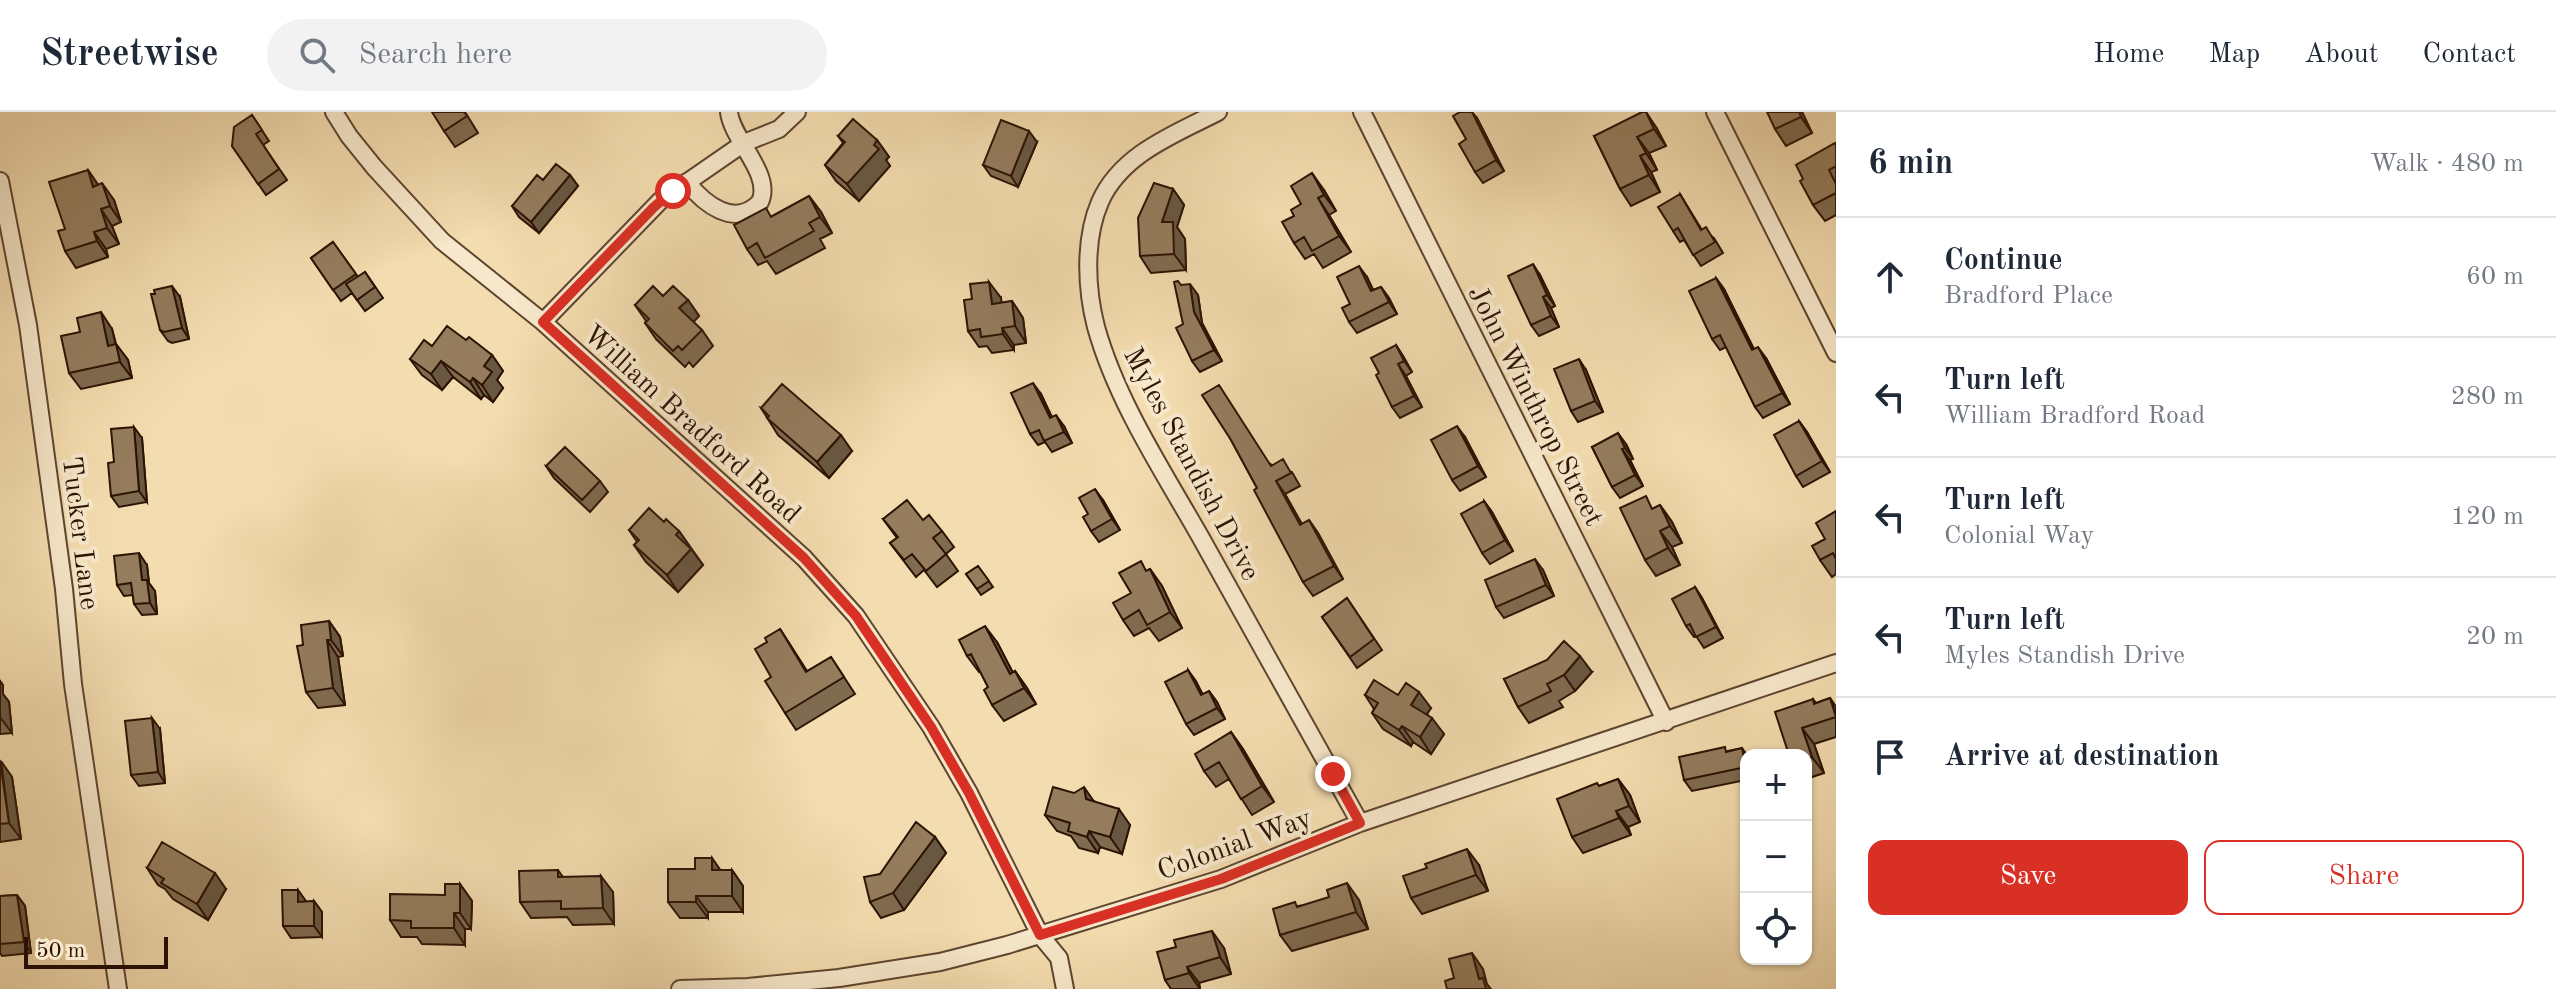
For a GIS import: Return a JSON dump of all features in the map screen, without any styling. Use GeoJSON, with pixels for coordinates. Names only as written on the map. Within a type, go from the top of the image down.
{"type":"FeatureCollection","features":[{"type":"Feature","properties":{"kind":"street","name":"William Bradford Road"},"geometry":{"type":"LineString","coordinates":[[334,112],[374,167],[426,226],[543,322],[804,558],[856,616],[931,727],[969,793],[1040,935],[1059,958],[1065,989]]}},
{"type":"Feature","properties":{"kind":"street"},"geometry":{"type":"LineString","coordinates":[[687,182],[703,200],[717,209],[737,213],[753,208],[761,198],[762,186],[744,143],[734,132],[729,112]]}},
{"type":"Feature","properties":{"kind":"street"},"geometry":{"type":"LineString","coordinates":[[543,322],[654,207],[744,143],[770,135],[797,112]]}},
{"type":"Feature","properties":{"kind":"street","name":"Myles Standish Drive"},"geometry":{"type":"LineString","coordinates":[[1218,112],[1159,142],[1125,167],[1107,189],[1096,214],[1091,242],[1089,283],[1092,310],[1111,371],[1153,454],[1360,823]]}},
{"type":"Feature","properties":{"kind":"street","name":"John Winthrop Street"},"geometry":{"type":"LineString","coordinates":[[1362,112],[1666,722]]}},
{"type":"Feature","properties":{"kind":"street"},"geometry":{"type":"LineString","coordinates":[[1715,112],[1836,353]]}},
{"type":"Feature","properties":{"kind":"street","name":"Tucker Lane"},"geometry":{"type":"LineString","coordinates":[[0,181],[28,325],[64,589],[73,684],[118,989]]}},
{"type":"Feature","properties":{"kind":"street","name":"Colonial Way"},"geometry":{"type":"LineString","coordinates":[[680,989],[748,987],[849,976],[940,962],[1040,935],[1221,879],[1360,823],[1836,663]]}},
{"type":"Feature","properties":{"kind":"building"},"geometry":{"type":"Polygon","coordinates":[[[432,112],[464,112],[467,116],[444,131],[432,112]]]}},
{"type":"Feature","properties":{"kind":"building"},"geometry":{"type":"Polygon","coordinates":[[[1460,112],[1472,112],[1496,160],[1475,172],[1459,144],[1466,139],[1453,116],[1460,112]]]}},
{"type":"Feature","properties":{"kind":"building"},"geometry":{"type":"Polygon","coordinates":[[[1646,112],[1654,129],[1637,137],[1646,153],[1640,156],[1649,175],[1620,189],[1594,136],[1646,112]]]}},
{"type":"Feature","properties":{"kind":"building"},"geometry":{"type":"Polygon","coordinates":[[[1767,112],[1799,112],[1801,117],[1775,129],[1767,112]]]}},
{"type":"Feature","properties":{"kind":"building"},"geometry":{"type":"Polygon","coordinates":[[[252,115],[262,130],[256,134],[279,169],[258,184],[232,146],[234,127],[252,115]]]}},
{"type":"Feature","properties":{"kind":"building"},"geometry":{"type":"Polygon","coordinates":[[[853,119],[877,140],[874,145],[879,149],[847,184],[825,165],[845,142],[838,136],[853,119]]]}},
{"type":"Feature","properties":{"kind":"building"},"geometry":{"type":"Polygon","coordinates":[[[1001,120],[1029,131],[1011,176],[983,165],[1001,120]]]}},
{"type":"Feature","properties":{"kind":"building"},"geometry":{"type":"Polygon","coordinates":[[[1835,143],[1836,166],[1829,170],[1836,184],[1836,193],[1813,205],[1800,181],[1803,179],[1796,165],[1835,143]]]}},
{"type":"Feature","properties":{"kind":"building"},"geometry":{"type":"Polygon","coordinates":[[[556,164],[570,175],[531,222],[512,206],[537,175],[543,180],[556,164]]]}},
{"type":"Feature","properties":{"kind":"building"},"geometry":{"type":"Polygon","coordinates":[[[88,170],[93,187],[102,183],[110,206],[101,209],[107,228],[94,232],[97,241],[65,251],[58,231],[65,229],[49,182],[88,170]]]}},
{"type":"Feature","properties":{"kind":"building"},"geometry":{"type":"Polygon","coordinates":[[[1312,173],[1324,195],[1318,198],[1339,236],[1312,251],[1304,237],[1294,243],[1282,222],[1294,216],[1291,210],[1301,204],[1291,186],[1312,173]]]}},
{"type":"Feature","properties":{"kind":"building"},"geometry":{"type":"Polygon","coordinates":[[[1154,183],[1173,189],[1162,222],[1173,222],[1174,254],[1140,256],[1138,218],[1154,183]]]}},
{"type":"Feature","properties":{"kind":"building"},"geometry":{"type":"Polygon","coordinates":[[[1680,194],[1701,230],[1706,227],[1715,242],[1693,255],[1678,228],[1673,231],[1658,207],[1680,194]]]}},
{"type":"Feature","properties":{"kind":"building"},"geometry":{"type":"Polygon","coordinates":[[[809,196],[820,217],[809,223],[814,231],[765,258],[757,243],[747,249],[734,225],[766,208],[771,217],[809,196]]]}},
{"type":"Feature","properties":{"kind":"building"},"geometry":{"type":"Polygon","coordinates":[[[333,242],[356,274],[333,290],[311,258],[333,242]]]}},
{"type":"Feature","properties":{"kind":"building"},"geometry":{"type":"Polygon","coordinates":[[[1533,264],[1547,295],[1543,297],[1551,316],[1531,325],[1508,276],[1533,264]]]}},
{"type":"Feature","properties":{"kind":"building"},"geometry":{"type":"Polygon","coordinates":[[[1359,266],[1371,291],[1381,287],[1389,302],[1349,322],[1342,308],[1350,304],[1337,277],[1359,266]]]}},
{"type":"Feature","properties":{"kind":"building"},"geometry":{"type":"Polygon","coordinates":[[[365,272],[375,287],[357,300],[346,284],[365,272]]]}},
{"type":"Feature","properties":{"kind":"building"},"geometry":{"type":"Polygon","coordinates":[[[1716,278],[1752,350],[1758,347],[1782,393],[1755,407],[1720,335],[1712,339],[1689,291],[1716,278]]]}},
{"type":"Feature","properties":{"kind":"building"},"geometry":{"type":"Polygon","coordinates":[[[1178,281],[1181,285],[1190,284],[1194,312],[1214,350],[1192,361],[1176,328],[1183,324],[1174,282],[1178,281]]]}},
{"type":"Feature","properties":{"kind":"building"},"geometry":{"type":"Polygon","coordinates":[[[989,282],[992,304],[1012,301],[1015,326],[1002,328],[1003,334],[981,337],[980,329],[968,331],[964,300],[972,299],[970,284],[989,282]]]}},
{"type":"Feature","properties":{"kind":"building"},"geometry":{"type":"Polygon","coordinates":[[[172,286],[182,328],[164,332],[160,330],[151,294],[155,294],[154,290],[172,286]]]}},
{"type":"Feature","properties":{"kind":"building"},"geometry":{"type":"Polygon","coordinates":[[[653,286],[663,296],[673,286],[688,300],[679,308],[702,330],[682,350],[678,346],[673,351],[645,323],[649,319],[635,305],[653,286]]]}},
{"type":"Feature","properties":{"kind":"building"},"geometry":{"type":"Polygon","coordinates":[[[101,312],[108,346],[116,344],[120,362],[69,373],[61,336],[80,332],[77,318],[101,312]]]}},
{"type":"Feature","properties":{"kind":"building"},"geometry":{"type":"Polygon","coordinates":[[[447,326],[466,340],[469,337],[492,355],[484,366],[492,372],[482,385],[473,378],[470,382],[441,361],[431,374],[410,359],[424,340],[432,346],[447,326]]]}},
{"type":"Feature","properties":{"kind":"building"},"geometry":{"type":"Polygon","coordinates":[[[1396,345],[1404,361],[1398,364],[1414,396],[1392,407],[1371,358],[1396,345]]]}},
{"type":"Feature","properties":{"kind":"building"},"geometry":{"type":"Polygon","coordinates":[[[1579,359],[1595,401],[1571,411],[1554,369],[1579,359]]]}},
{"type":"Feature","properties":{"kind":"building"},"geometry":{"type":"Polygon","coordinates":[[[1033,383],[1050,418],[1056,415],[1064,432],[1044,441],[1039,430],[1030,434],[1011,393],[1033,383]]]}},
{"type":"Feature","properties":{"kind":"building"},"geometry":{"type":"Polygon","coordinates":[[[782,384],[841,435],[817,462],[767,418],[769,416],[761,408],[782,384]]]}},
{"type":"Feature","properties":{"kind":"building"},"geometry":{"type":"Polygon","coordinates":[[[1219,385],[1271,466],[1283,459],[1291,473],[1276,481],[1300,525],[1309,520],[1334,566],[1303,582],[1254,490],[1257,488],[1202,395],[1219,385]]]}},
{"type":"Feature","properties":{"kind":"building"},"geometry":{"type":"Polygon","coordinates":[[[1799,421],[1822,461],[1796,476],[1774,435],[1799,421]]]}},
{"type":"Feature","properties":{"kind":"building"},"geometry":{"type":"Polygon","coordinates":[[[1457,426],[1478,466],[1452,480],[1431,440],[1457,426]]]}},
{"type":"Feature","properties":{"kind":"building"},"geometry":{"type":"Polygon","coordinates":[[[134,427],[139,491],[111,496],[108,463],[114,462],[111,429],[134,427]]]}},
{"type":"Feature","properties":{"kind":"building"},"geometry":{"type":"Polygon","coordinates":[[[1618,433],[1635,475],[1612,487],[1592,447],[1618,433]]]}},
{"type":"Feature","properties":{"kind":"building"},"geometry":{"type":"Polygon","coordinates":[[[565,447],[600,481],[582,500],[546,466],[565,447]]]}},
{"type":"Feature","properties":{"kind":"building"},"geometry":{"type":"Polygon","coordinates":[[[1095,489],[1112,519],[1091,531],[1083,517],[1088,514],[1079,498],[1095,489]]]}},
{"type":"Feature","properties":{"kind":"building"},"geometry":{"type":"Polygon","coordinates":[[[1646,496],[1652,509],[1660,505],[1670,526],[1660,531],[1668,548],[1645,560],[1620,508],[1646,496]]]}},
{"type":"Feature","properties":{"kind":"building"},"geometry":{"type":"Polygon","coordinates":[[[907,500],[923,520],[929,515],[942,531],[933,538],[946,554],[926,571],[912,554],[904,560],[890,543],[898,537],[883,519],[907,500]]]}},
{"type":"Feature","properties":{"kind":"building"},"geometry":{"type":"Polygon","coordinates":[[[1484,501],[1505,540],[1482,553],[1461,514],[1484,501]]]}},
{"type":"Feature","properties":{"kind":"building"},"geometry":{"type":"Polygon","coordinates":[[[649,508],[679,531],[676,535],[691,549],[667,575],[634,545],[639,540],[629,530],[649,508]]]}},
{"type":"Feature","properties":{"kind":"building"},"geometry":{"type":"Polygon","coordinates":[[[1836,511],[1836,559],[1833,553],[1820,560],[1812,546],[1825,539],[1816,523],[1836,511]]]}},
{"type":"Feature","properties":{"kind":"building"},"geometry":{"type":"Polygon","coordinates":[[[139,553],[142,580],[147,580],[150,603],[134,604],[131,583],[117,585],[114,556],[139,553]]]}},
{"type":"Feature","properties":{"kind":"building"},"geometry":{"type":"Polygon","coordinates":[[[1535,559],[1546,585],[1496,607],[1485,580],[1535,559]]]}},
{"type":"Feature","properties":{"kind":"building"},"geometry":{"type":"Polygon","coordinates":[[[1141,561],[1146,571],[1150,569],[1170,612],[1147,625],[1139,610],[1123,620],[1113,603],[1131,593],[1119,573],[1141,561]]]}},
{"type":"Feature","properties":{"kind":"building"},"geometry":{"type":"Polygon","coordinates":[[[978,566],[989,581],[977,589],[966,574],[978,566]]]}},
{"type":"Feature","properties":{"kind":"building"},"geometry":{"type":"Polygon","coordinates":[[[1695,587],[1716,627],[1696,637],[1690,624],[1686,626],[1672,599],[1695,587]]]}},
{"type":"Feature","properties":{"kind":"building"},"geometry":{"type":"Polygon","coordinates":[[[1347,598],[1374,639],[1350,657],[1322,617],[1347,598]]]}},
{"type":"Feature","properties":{"kind":"building"},"geometry":{"type":"Polygon","coordinates":[[[329,621],[331,640],[327,640],[333,688],[306,692],[297,646],[303,645],[301,625],[329,621]]]}},
{"type":"Feature","properties":{"kind":"building"},"geometry":{"type":"Polygon","coordinates":[[[985,626],[1010,674],[1015,671],[1024,688],[992,705],[984,690],[988,687],[971,654],[967,656],[959,640],[985,626]]]}},
{"type":"Feature","properties":{"kind":"building"},"geometry":{"type":"Polygon","coordinates":[[[780,629],[806,672],[831,657],[844,677],[785,713],[765,681],[771,677],[755,649],[780,629]]]}},
{"type":"Feature","properties":{"kind":"building"},"geometry":{"type":"Polygon","coordinates":[[[1564,641],[1580,656],[1564,675],[1547,684],[1551,691],[1518,707],[1504,679],[1547,660],[1564,641]]]}},
{"type":"Feature","properties":{"kind":"building"},"geometry":{"type":"Polygon","coordinates":[[[1188,670],[1201,695],[1209,691],[1217,708],[1186,724],[1165,682],[1188,670]]]}},
{"type":"Feature","properties":{"kind":"building"},"geometry":{"type":"Polygon","coordinates":[[[1374,680],[1398,695],[1406,683],[1419,692],[1411,705],[1432,718],[1420,737],[1402,726],[1399,730],[1372,713],[1378,703],[1365,695],[1374,680]]]}},
{"type":"Feature","properties":{"kind":"building"},"geometry":{"type":"Polygon","coordinates":[[[1830,698],[1836,717],[1802,728],[1809,749],[1787,749],[1775,712],[1813,699],[1814,704],[1830,698]]]}},
{"type":"Feature","properties":{"kind":"building"},"geometry":{"type":"Polygon","coordinates":[[[152,718],[158,772],[131,775],[125,721],[152,718]]]}},
{"type":"Feature","properties":{"kind":"building"},"geometry":{"type":"Polygon","coordinates":[[[1231,732],[1262,786],[1241,799],[1219,762],[1204,771],[1195,754],[1231,732]]]}},
{"type":"Feature","properties":{"kind":"building"},"geometry":{"type":"Polygon","coordinates":[[[1725,747],[1726,752],[1742,749],[1740,768],[1684,780],[1679,757],[1725,747]]]}},
{"type":"Feature","properties":{"kind":"building"},"geometry":{"type":"Polygon","coordinates":[[[0,761],[9,823],[0,824],[0,761]]]}},
{"type":"Feature","properties":{"kind":"building"},"geometry":{"type":"Polygon","coordinates":[[[1618,779],[1629,806],[1616,811],[1619,818],[1572,837],[1557,799],[1597,783],[1599,786],[1618,779]]]}},
{"type":"Feature","properties":{"kind":"building"},"geometry":{"type":"Polygon","coordinates":[[[1053,787],[1074,793],[1084,787],[1086,799],[1119,809],[1110,837],[1089,831],[1087,837],[1068,831],[1070,823],[1045,815],[1053,787]]]}},
{"type":"Feature","properties":{"kind":"building"},"geometry":{"type":"Polygon","coordinates":[[[916,822],[935,837],[893,893],[870,902],[864,877],[880,874],[916,822]]]}},
{"type":"Feature","properties":{"kind":"building"},"geometry":{"type":"Polygon","coordinates":[[[162,842],[215,873],[197,904],[161,883],[164,879],[147,868],[162,842]]]}},
{"type":"Feature","properties":{"kind":"building"},"geometry":{"type":"Polygon","coordinates":[[[1467,849],[1476,875],[1411,898],[1403,876],[1427,868],[1425,864],[1467,849]]]}},
{"type":"Feature","properties":{"kind":"building"},"geometry":{"type":"Polygon","coordinates":[[[695,858],[712,858],[712,870],[732,870],[732,896],[696,896],[696,902],[668,902],[668,869],[695,869],[695,858]]]}},
{"type":"Feature","properties":{"kind":"building"},"geometry":{"type":"Polygon","coordinates":[[[558,870],[558,877],[601,876],[603,908],[561,909],[561,901],[520,902],[519,871],[558,870]]]}},
{"type":"Feature","properties":{"kind":"building"},"geometry":{"type":"Polygon","coordinates":[[[1347,883],[1356,912],[1280,935],[1273,909],[1295,902],[1297,907],[1329,897],[1327,890],[1347,883]]]}},
{"type":"Feature","properties":{"kind":"building"},"geometry":{"type":"Polygon","coordinates":[[[445,884],[460,884],[460,913],[454,913],[454,928],[411,928],[411,921],[390,920],[390,894],[445,895],[445,884]]]}},
{"type":"Feature","properties":{"kind":"building"},"geometry":{"type":"Polygon","coordinates":[[[282,890],[298,890],[298,902],[314,901],[314,926],[283,926],[282,890]]]}},
{"type":"Feature","properties":{"kind":"building"},"geometry":{"type":"Polygon","coordinates":[[[17,895],[24,942],[0,944],[0,896],[17,895]]]}},
{"type":"Feature","properties":{"kind":"building"},"geometry":{"type":"Polygon","coordinates":[[[1212,931],[1220,957],[1187,967],[1189,973],[1165,980],[1157,952],[1176,947],[1174,940],[1212,931]]]}},
{"type":"Feature","properties":{"kind":"building"},"geometry":{"type":"Polygon","coordinates":[[[1472,953],[1479,979],[1483,978],[1486,989],[1447,989],[1445,981],[1454,978],[1449,959],[1472,953]]]}},
{"type":"Feature","properties":{"kind":"route"},"geometry":{"type":"LineString","coordinates":[[673,191],[543,322],[804,558],[856,616],[931,727],[969,793],[1040,935],[1221,879],[1360,823],[1333,774]]}}]}
